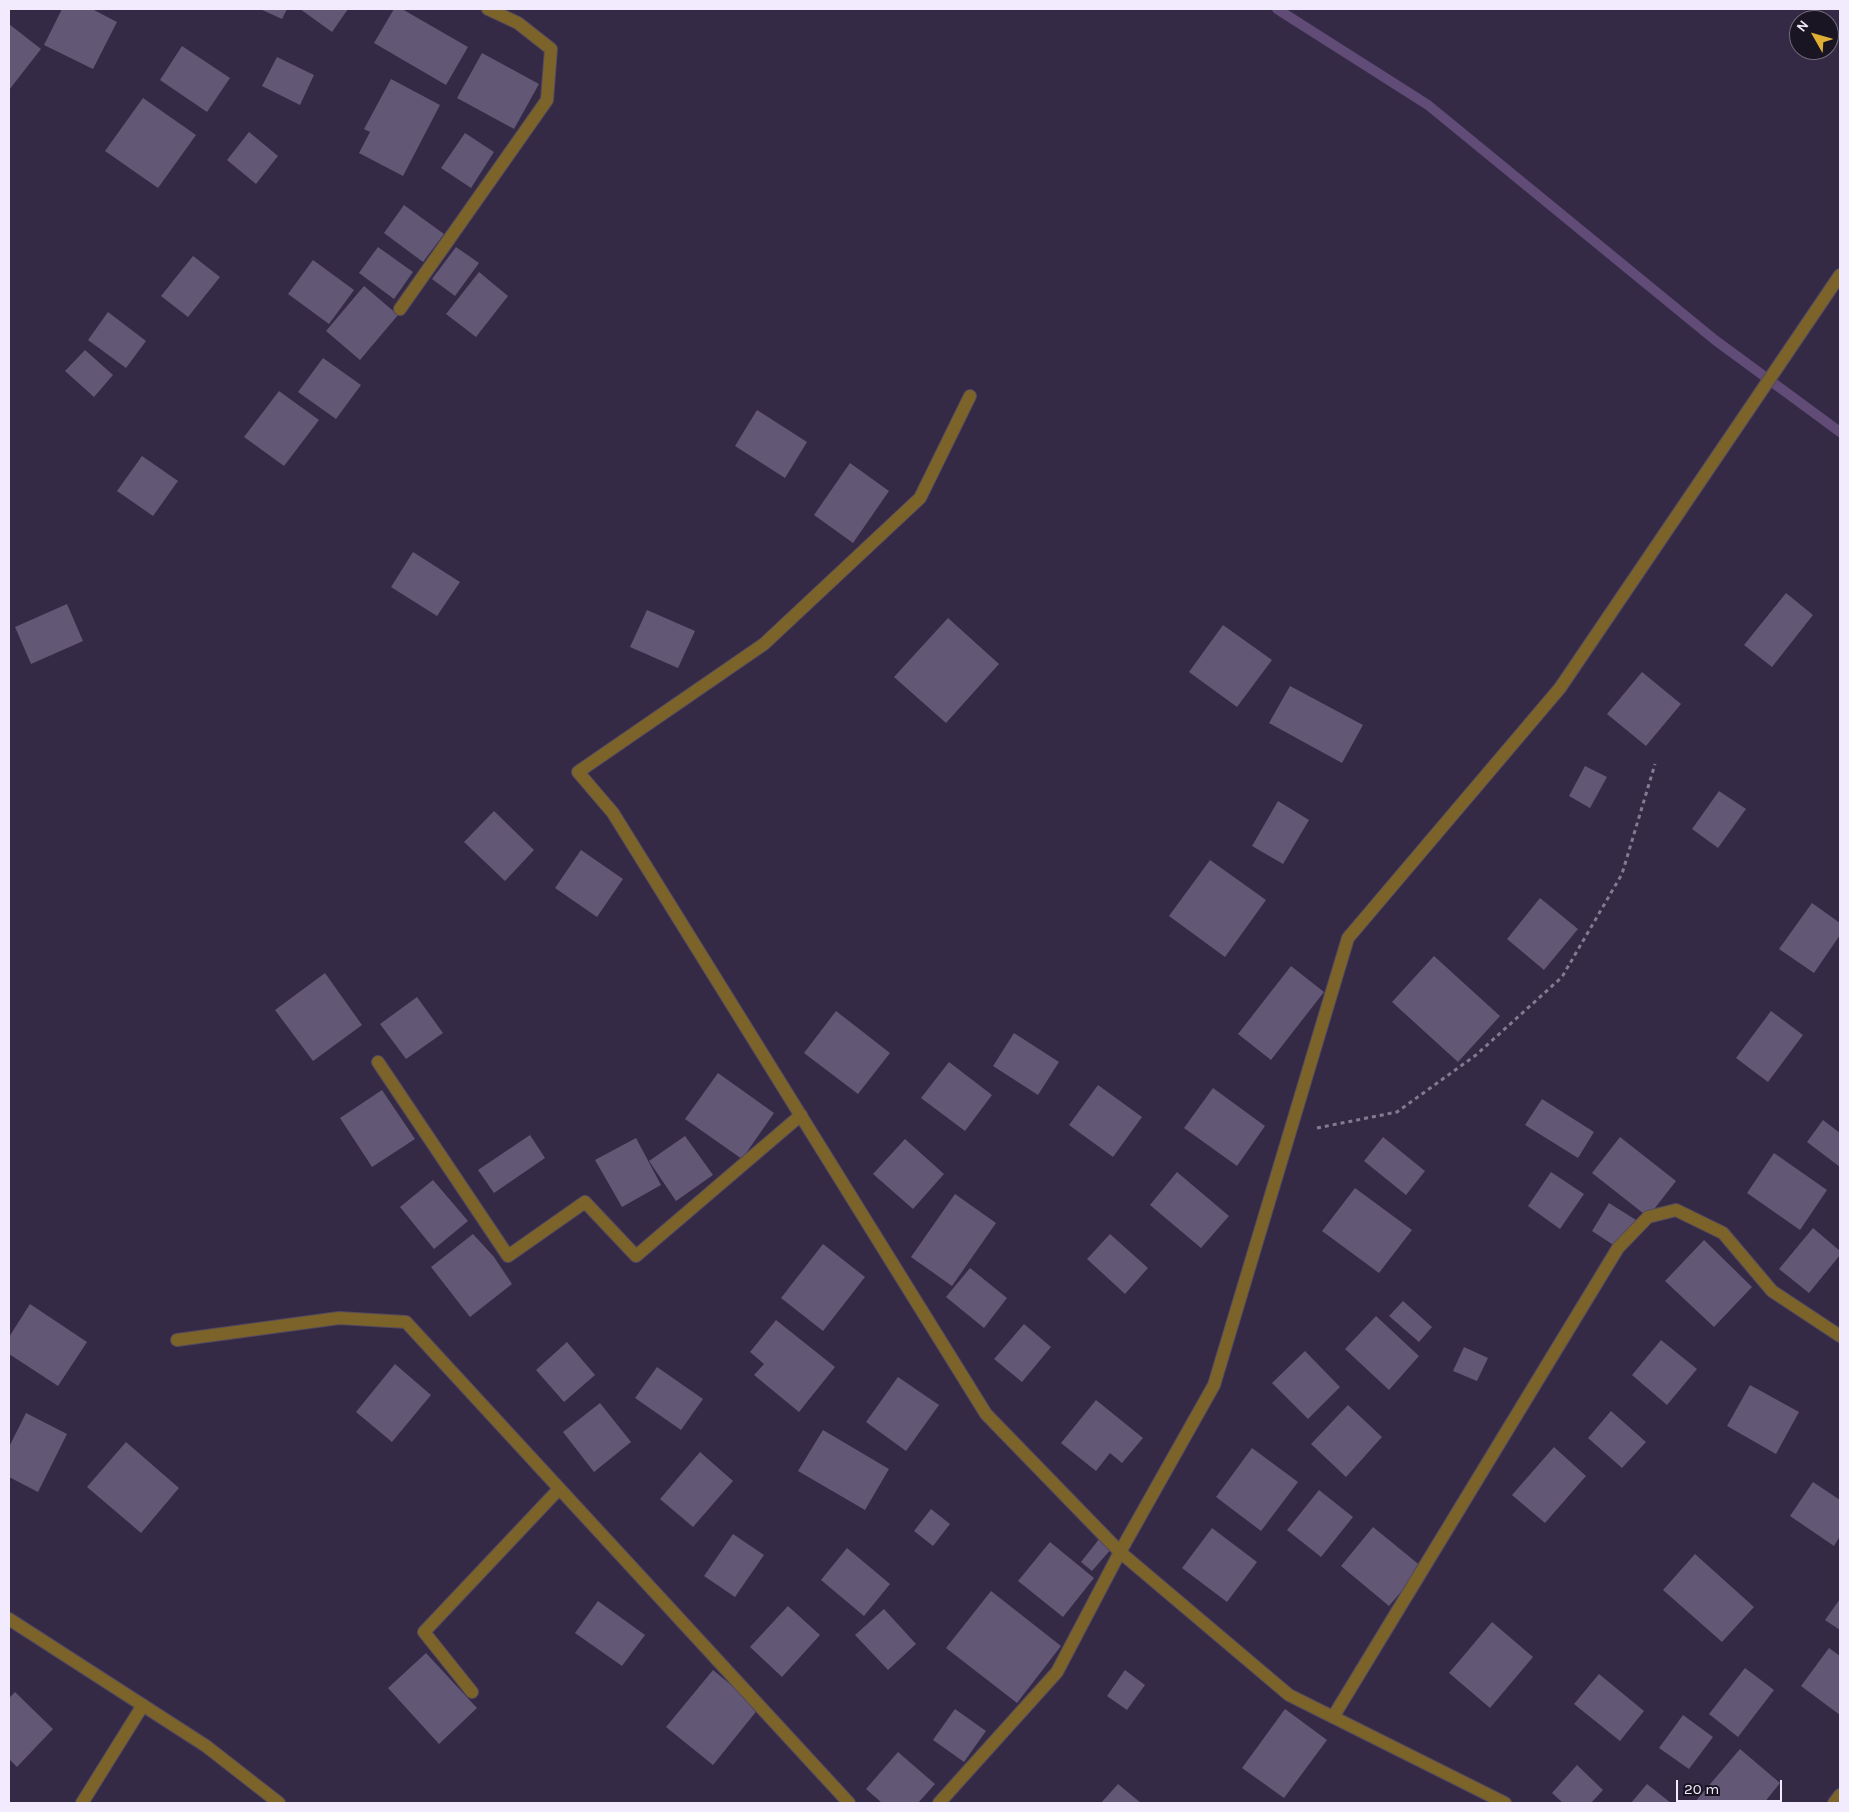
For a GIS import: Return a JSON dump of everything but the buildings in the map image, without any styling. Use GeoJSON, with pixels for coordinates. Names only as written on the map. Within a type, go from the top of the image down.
{"type":"FeatureCollection","features":[{"type":"Feature","properties":{"kind":"street"},"geometry":{"type":"LineString","coordinates":[[400,309],[547,100],[552,49],[518,23],[488,9]]}},
{"type":"Feature","properties":{"kind":"street"},"geometry":{"type":"LineString","coordinates":[[938,1803],[1057,1672],[1120,1552],[1214,1385],[1348,938],[1560,688],[1840,275]]}},
{"type":"Feature","properties":{"kind":"street"},"geometry":{"type":"LineString","coordinates":[[970,396],[920,498],[764,644],[578,772],[613,813],[986,1414],[1120,1552],[1289,1695],[1505,1803]]}},
{"type":"Feature","properties":{"kind":"street"},"geometry":{"type":"LineString","coordinates":[[378,1062],[508,1256],[585,1202],[636,1256],[801,1115]]}},
{"type":"Feature","properties":{"kind":"street"},"geometry":{"type":"LineString","coordinates":[[1334,1718],[1618,1248],[1648,1217],[1676,1210],[1723,1233],[1772,1291],[1840,1336]]}},
{"type":"Feature","properties":{"kind":"street"},"geometry":{"type":"LineString","coordinates":[[178,1340],[339,1318],[406,1322],[849,1803]]}},
{"type":"Feature","properties":{"kind":"street"},"geometry":{"type":"LineString","coordinates":[[472,1692],[424,1632],[559,1489]]}},
{"type":"Feature","properties":{"kind":"street"},"geometry":{"type":"LineString","coordinates":[[9,1620],[206,1746],[279,1803]]}},
{"type":"Feature","properties":{"kind":"street"},"geometry":{"type":"LineString","coordinates":[[82,1803],[143,1705]]}},
{"type":"Feature","properties":{"kind":"street"},"geometry":{"type":"LineString","coordinates":[[1834,1803],[1840,1794]]}},
{"type":"Feature","properties":{"kind":"path"},"geometry":{"type":"LineString","coordinates":[[1289,1133],[1398,1112],[1476,1055],[1562,977],[1622,874],[1655,764]]}},
{"type":"Feature","properties":{"kind":"waterway"},"geometry":{"type":"LineString","coordinates":[[1277,9],[1428,105],[1715,340],[1840,432]]}}]}
